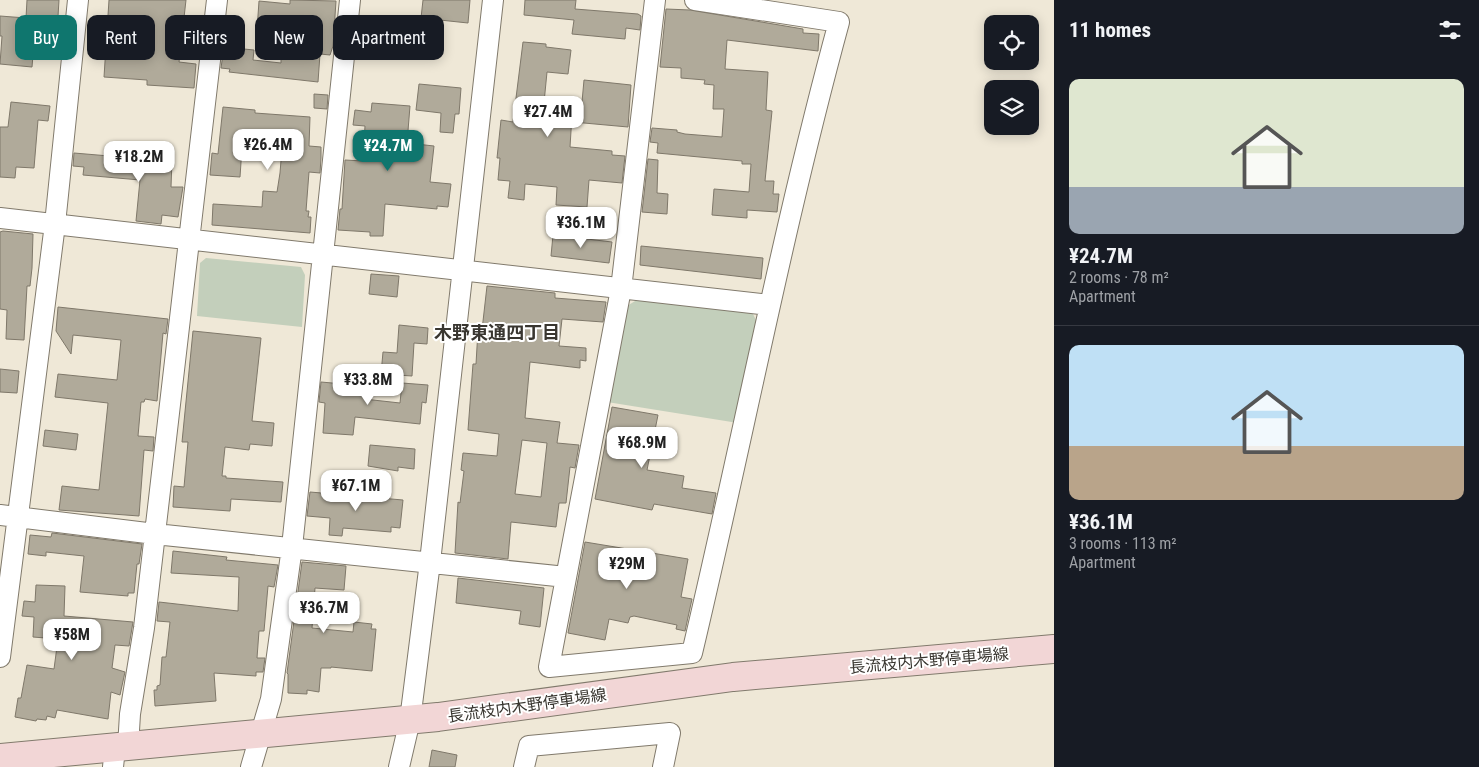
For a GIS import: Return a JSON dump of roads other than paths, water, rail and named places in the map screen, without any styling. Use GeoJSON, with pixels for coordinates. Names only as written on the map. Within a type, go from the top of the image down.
{"type":"FeatureCollection","features":[{"type":"Feature","properties":{"kind":"main road","name":"長流枝内木野停車場線"},"geometry":{"type":"LineString","coordinates":[[0,758],[119,754],[259,734],[410,720],[758,674],[1054,649]]}},
{"type":"Feature","properties":{"kind":"street"},"geometry":{"type":"LineString","coordinates":[[0,657],[10,516],[55,224],[78,0]]}},
{"type":"Feature","properties":{"kind":"street"},"geometry":{"type":"LineString","coordinates":[[119,754],[130,714],[144,628],[217,0]]}},
{"type":"Feature","properties":{"kind":"street"},"geometry":{"type":"LineString","coordinates":[[251,767],[259,734],[271,699],[292,547],[321,254],[350,0]]}},
{"type":"Feature","properties":{"kind":"street"},"geometry":{"type":"LineString","coordinates":[[399,767],[410,720],[430,562],[493,0]]}},
{"type":"Feature","properties":{"kind":"street"},"geometry":{"type":"LineString","coordinates":[[655,0],[621,290],[548,667],[692,653],[769,305],[818,99],[839,22],[695,0]]}},
{"type":"Feature","properties":{"kind":"street"},"geometry":{"type":"LineString","coordinates":[[0,218],[462,269],[621,290],[769,305]]}},
{"type":"Feature","properties":{"kind":"street"},"geometry":{"type":"LineString","coordinates":[[10,516],[155,534],[566,577]]}},
{"type":"Feature","properties":{"kind":"street"},"geometry":{"type":"LineString","coordinates":[[524,767],[529,746],[670,733],[663,767]]}},
{"type":"Feature","properties":{"kind":"district","name":"木野東通四丁目"},"geometry":{"type":"Point","coordinates":[497,333]}}]}
